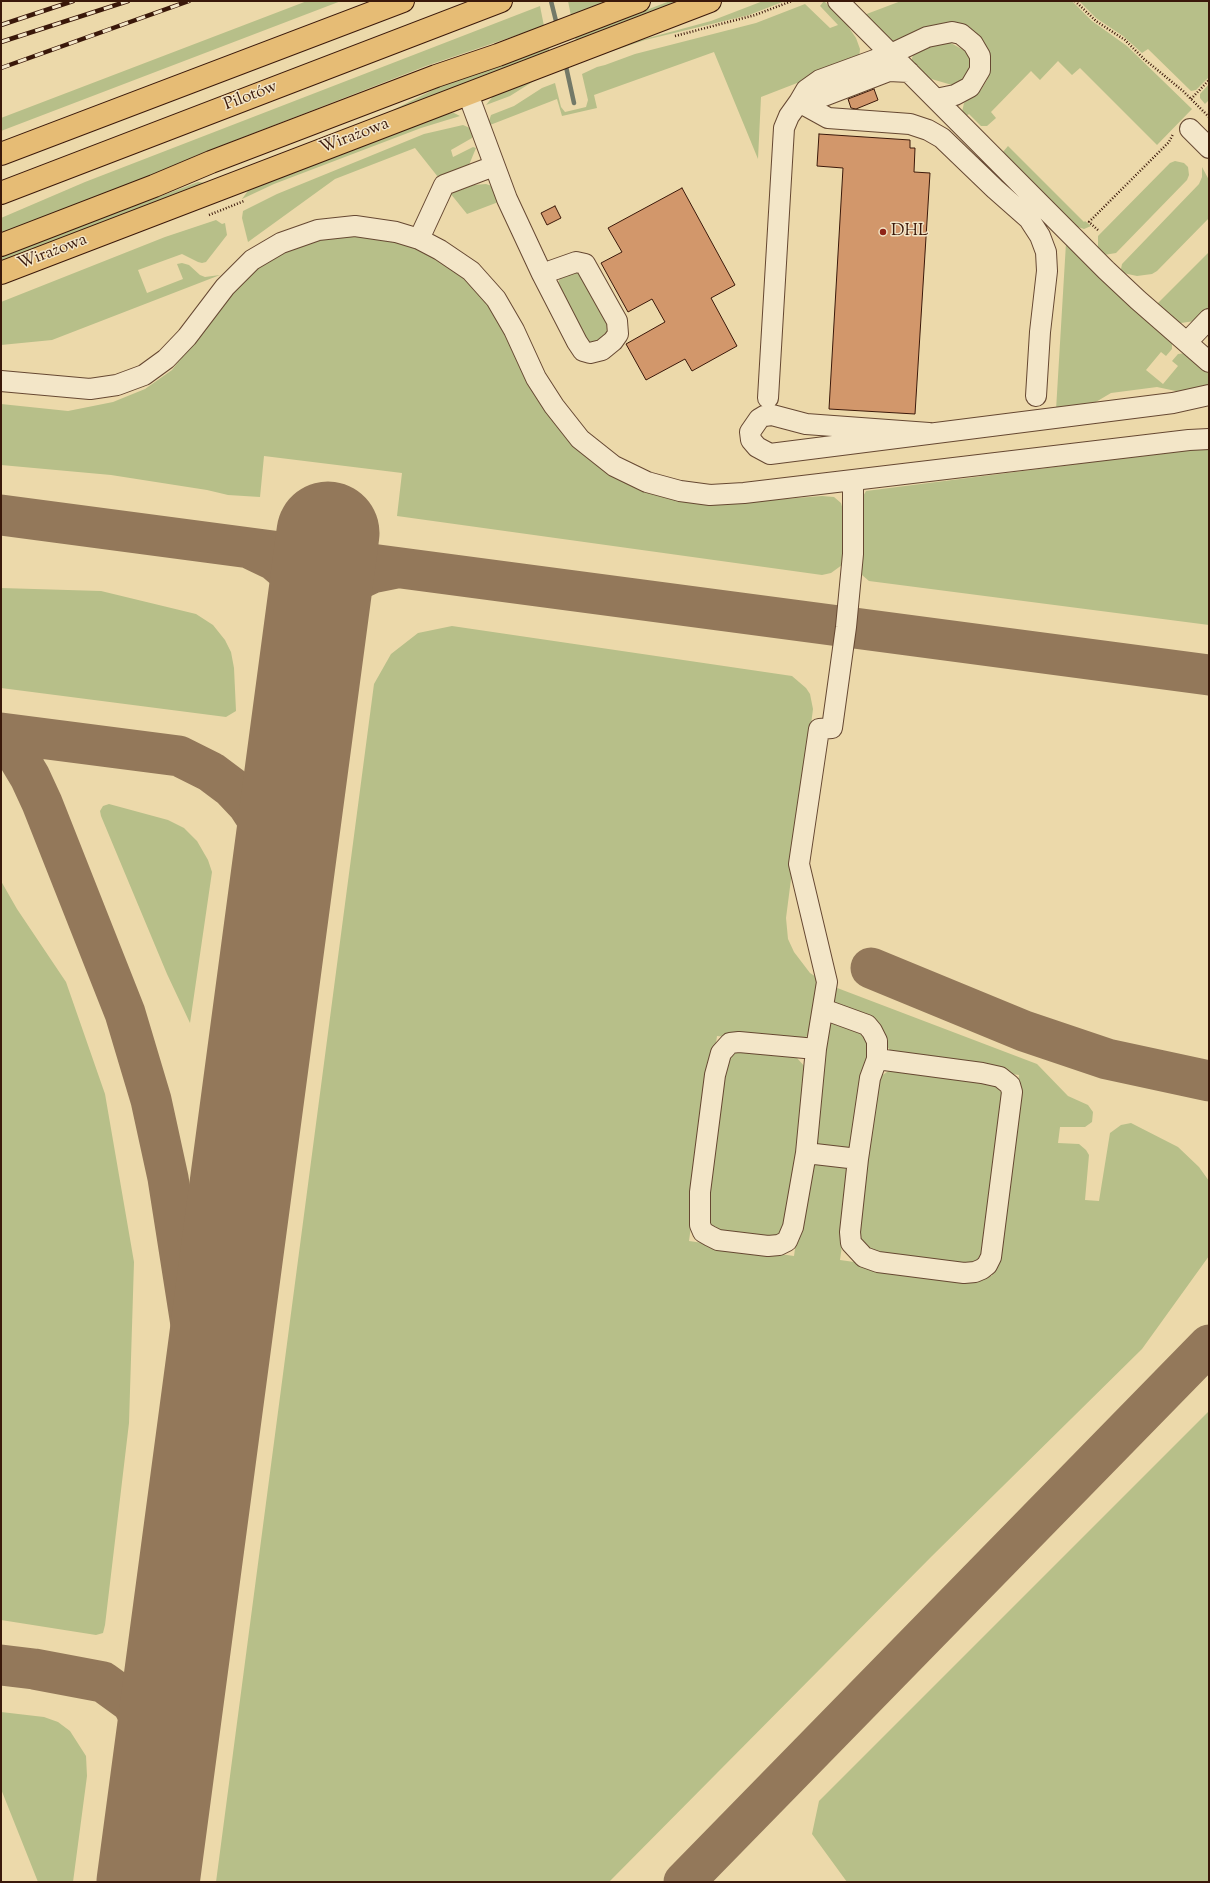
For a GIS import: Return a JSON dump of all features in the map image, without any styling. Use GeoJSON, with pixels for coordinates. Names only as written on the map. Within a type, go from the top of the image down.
{"type":"FeatureCollection","features":[{"type":"Feature","properties":{"kind":"main road"},"geometry":{"type":"LineString","coordinates":[[1,154],[403,1]]}},
{"type":"Feature","properties":{"kind":"main road","name":"Pilotów"},"geometry":{"type":"LineString","coordinates":[[1,193],[501,1]]}},
{"type":"Feature","properties":{"kind":"main road","name":"Wirażowa"},"geometry":{"type":"LineString","coordinates":[[1,245],[154,186],[218,159],[639,1]]}},
{"type":"Feature","properties":{"kind":"main road","name":"Wirażowa"},"geometry":{"type":"LineString","coordinates":[[1,273],[710,1]]}},
{"type":"Feature","properties":{"kind":"lane"},"geometry":{"type":"LineString","coordinates":[[838,1],[1139,302],[1209,362]]}},
{"type":"Feature","properties":{"kind":"lane"},"geometry":{"type":"LineString","coordinates":[[768,398],[784,128],[789,116],[806,90],[820,80],[891,54],[941,33],[952,32],[961,34],[973,44],[980,56],[980,70],[970,87],[955,95],[936,99]]}},
{"type":"Feature","properties":{"kind":"lane"},"geometry":{"type":"LineString","coordinates":[[800,101],[824,96],[889,71],[909,72]]}},
{"type":"Feature","properties":{"kind":"lane"},"geometry":{"type":"LineString","coordinates":[[468,94],[494,166],[542,274],[577,342],[583,351],[590,353],[602,350],[613,341],[618,334],[617,321],[585,264],[576,262],[542,274]]}},
{"type":"Feature","properties":{"kind":"lane"},"geometry":{"type":"LineString","coordinates":[[800,101],[828,118],[910,124],[928,130],[942,138],[995,189],[1029,219],[1040,236],[1046,252],[1046,271],[1036,396]]}},
{"type":"Feature","properties":{"kind":"lane"},"geometry":{"type":"LineString","coordinates":[[1186,125],[1209,148]]}},
{"type":"Feature","properties":{"kind":"lane"},"geometry":{"type":"LineString","coordinates":[[419,239],[444,185],[494,166]]}},
{"type":"Feature","properties":{"kind":"lane"},"geometry":{"type":"LineString","coordinates":[[1,381],[90,389],[117,385],[144,375],[166,359],[187,337],[225,286],[252,260],[281,243],[318,230],[355,226],[396,232],[419,239],[440,250],[471,271],[496,299],[514,330],[536,378],[554,406],[580,440],[614,466],[647,482],[680,491],[710,495],[853,481],[1189,440],[1209,439]]}},
{"type":"Feature","properties":{"kind":"lane"},"geometry":{"type":"LineString","coordinates":[[1187,342],[1209,319]]}},
{"type":"Feature","properties":{"kind":"lane"},"geometry":{"type":"LineString","coordinates":[[929,433],[806,424],[772,415],[764,416],[759,419],[750,432],[751,440],[757,447],[770,454],[1173,403],[1209,395]]}},
{"type":"Feature","properties":{"kind":"lane"},"geometry":{"type":"LineString","coordinates":[[816,1049],[739,1042],[730,1043],[720,1053],[715,1075],[700,1192],[699,1219],[703,1232],[718,1240],[761,1246],[779,1245],[786,1241],[793,1227],[806,1153],[816,1049],[827,982],[799,864],[819,729],[832,728],[846,626],[853,554],[853,481]]}},
{"type":"Feature","properties":{"kind":"lane"},"geometry":{"type":"LineString","coordinates":[[823,1009],[867,1025],[877,1041],[877,1059],[870,1078],[858,1159],[850,1238],[851,1243],[864,1256],[878,1262],[964,1273],[975,1272],[987,1265],[991,1257],[1012,1092],[1010,1085],[1000,1077],[982,1073],[877,1059]]}},
{"type":"Feature","properties":{"kind":"lane"},"geometry":{"type":"LineString","coordinates":[[806,1153],[858,1159]]}},
{"type":"Feature","properties":{"kind":"path"},"geometry":{"type":"LineString","coordinates":[[673,36],[755,15],[792,1]]}},
{"type":"Feature","properties":{"kind":"path"},"geometry":{"type":"LineString","coordinates":[[1075,1],[1096,21],[1125,40],[1209,117]]}},
{"type":"Feature","properties":{"kind":"path"},"geometry":{"type":"LineString","coordinates":[[1191,99],[1209,80]]}},
{"type":"Feature","properties":{"kind":"path"},"geometry":{"type":"LineString","coordinates":[[1098,230],[1089,222],[1186,125],[1199,107]]}},
{"type":"Feature","properties":{"kind":"path"},"geometry":{"type":"LineString","coordinates":[[218,212],[244,201]]}},
{"type":"Feature","properties":{"kind":"green space"},"geometry":{"type":"Polygon","coordinates":[[[307,1],[341,1],[1,131],[1,118],[307,1]]]}},
{"type":"Feature","properties":{"kind":"green space"},"geometry":{"type":"Polygon","coordinates":[[[568,1],[608,1],[571,16],[568,1]]]}},
{"type":"Feature","properties":{"kind":"green space"},"geometry":{"type":"Polygon","coordinates":[[[670,1],[682,1],[576,41],[575,37],[670,1]]]}},
{"type":"Feature","properties":{"kind":"green space"},"geometry":{"type":"Polygon","coordinates":[[[763,1],[785,1],[749,15],[645,40],[595,57],[637,41],[711,21],[763,1]]]}},
{"type":"Feature","properties":{"kind":"green space"},"geometry":{"type":"Polygon","coordinates":[[[824,1],[845,22],[856,38],[860,49],[859,59],[761,97],[758,159],[714,52],[594,95],[597,108],[562,116],[557,99],[490,125],[489,121],[491,115],[514,106],[542,88],[555,83],[561,107],[565,112],[586,107],[588,100],[582,74],[597,67],[635,54],[756,23],[805,4],[830,28],[838,25],[820,6],[824,1]]]}},
{"type":"Feature","properties":{"kind":"green space"},"geometry":{"type":"Polygon","coordinates":[[[901,1],[1072,1],[1092,21],[1127,46],[1192,109],[1157,145],[1080,68],[1072,75],[1058,61],[1040,80],[1031,71],[991,112],[996,118],[987,126],[981,126],[969,114],[965,117],[962,112],[964,103],[981,90],[987,80],[990,67],[974,32],[894,46],[864,15],[901,1]]]}},
{"type":"Feature","properties":{"kind":"green space"},"geometry":{"type":"Polygon","coordinates":[[[1079,1],[1209,1],[1209,77],[1196,90],[1191,91],[1148,49],[1142,53],[1123,36],[1096,18],[1079,1]]]}},
{"type":"Feature","properties":{"kind":"green space"},"geometry":{"type":"Polygon","coordinates":[[[540,6],[544,26],[426,66],[195,156],[174,167],[1,234],[1,218],[85,182],[540,6]]]}},
{"type":"Feature","properties":{"kind":"green space"},"geometry":{"type":"Polygon","coordinates":[[[949,42],[967,52],[970,60],[968,73],[964,80],[952,85],[928,78],[912,63],[914,53],[932,45],[949,42]]]}},
{"type":"Feature","properties":{"kind":"green space"},"geometry":{"type":"Polygon","coordinates":[[[549,48],[549,52],[379,117],[443,85],[549,48]]]}},
{"type":"Feature","properties":{"kind":"green space"},"geometry":{"type":"Polygon","coordinates":[[[537,79],[510,96],[486,105],[494,95],[537,79]]]}},
{"type":"Feature","properties":{"kind":"green space"},"geometry":{"type":"Polygon","coordinates":[[[1209,84],[1209,100],[1205,104],[1200,98],[1200,94],[1209,84]]]}},
{"type":"Feature","properties":{"kind":"green space"},"geometry":{"type":"Polygon","coordinates":[[[454,113],[460,116],[421,128],[274,184],[242,199],[250,188],[444,114],[454,113]]]}},
{"type":"Feature","properties":{"kind":"green space"},"geometry":{"type":"Polygon","coordinates":[[[463,125],[470,128],[473,133],[472,138],[451,150],[453,157],[473,147],[476,148],[469,165],[464,170],[438,177],[415,148],[335,179],[248,242],[242,218],[243,211],[277,194],[424,134],[463,125]]]}},
{"type":"Feature","properties":{"kind":"green space"},"geometry":{"type":"Polygon","coordinates":[[[1008,146],[1084,222],[1085,221],[1091,226],[1084,229],[1075,226],[1002,153],[1008,146]]]}},
{"type":"Feature","properties":{"kind":"green space"},"geometry":{"type":"Polygon","coordinates":[[[1175,161],[1184,163],[1188,167],[1189,175],[1187,180],[1116,253],[1104,255],[1098,248],[1098,236],[1170,163],[1175,161]]]}},
{"type":"Feature","properties":{"kind":"green space"},"geometry":{"type":"Polygon","coordinates":[[[1202,167],[1209,180],[1209,218],[1157,271],[1152,274],[1137,276],[1123,273],[1121,269],[1122,264],[1199,184],[1202,177],[1202,167]]]}},
{"type":"Feature","properties":{"kind":"green space"},"geometry":{"type":"Polygon","coordinates":[[[198,182],[207,183],[1,262],[1,256],[198,182]]]}},
{"type":"Feature","properties":{"kind":"green space"},"geometry":{"type":"Polygon","coordinates":[[[486,184],[492,186],[501,201],[467,214],[450,193],[474,185],[486,184]]]}},
{"type":"Feature","properties":{"kind":"green space"},"geometry":{"type":"Polygon","coordinates":[[[216,220],[222,224],[225,223],[227,235],[206,262],[198,262],[182,254],[138,270],[147,293],[183,279],[177,264],[182,263],[189,265],[200,275],[205,277],[220,275],[52,340],[1,345],[1,302],[165,237],[216,220]]]}},
{"type":"Feature","properties":{"kind":"green space"},"geometry":{"type":"Polygon","coordinates":[[[356,236],[394,240],[416,248],[437,258],[464,278],[488,303],[609,472],[747,502],[822,496],[834,497],[841,503],[844,514],[842,565],[831,573],[822,575],[397,516],[402,473],[264,456],[260,497],[228,495],[207,490],[111,475],[1,465],[1,404],[68,411],[113,402],[145,389],[172,370],[232,292],[257,268],[285,252],[320,239],[356,236]]]}},
{"type":"Feature","properties":{"kind":"green space"},"geometry":{"type":"Polygon","coordinates":[[[1066,243],[1172,342],[1172,349],[1166,356],[1161,352],[1146,370],[1163,384],[1178,366],[1172,361],[1178,354],[1185,353],[1209,374],[1209,386],[1185,393],[1157,387],[1111,393],[1089,406],[1056,410],[1066,243]]]}},
{"type":"Feature","properties":{"kind":"green space"},"geometry":{"type":"Polygon","coordinates":[[[1209,252],[1209,308],[1195,321],[1181,323],[1174,321],[1156,305],[1209,252]]]}},
{"type":"Feature","properties":{"kind":"green space"},"geometry":{"type":"Polygon","coordinates":[[[570,270],[582,272],[612,325],[603,340],[590,343],[585,341],[557,287],[560,277],[570,270]]]}},
{"type":"Feature","properties":{"kind":"green space"},"geometry":{"type":"Polygon","coordinates":[[[1203,448],[1209,449],[1209,625],[869,581],[862,575],[859,567],[862,498],[866,491],[1203,448]]]}},
{"type":"Feature","properties":{"kind":"green space"},"geometry":{"type":"Polygon","coordinates":[[[1,588],[101,591],[196,614],[213,625],[225,640],[231,652],[234,668],[236,711],[226,717],[1,688],[1,588]]]}},
{"type":"Feature","properties":{"kind":"green space"},"geometry":{"type":"Polygon","coordinates":[[[452,626],[792,676],[806,688],[810,694],[813,709],[786,918],[788,939],[794,952],[810,973],[821,980],[814,1027],[806,1037],[792,1044],[717,1036],[689,1241],[794,1256],[806,1169],[811,1162],[842,1164],[849,1169],[852,1175],[840,1260],[983,1280],[983,1275],[992,1276],[1019,1075],[902,1059],[892,1053],[886,1045],[836,1005],[830,997],[832,986],[1037,1064],[1068,1096],[1088,1105],[1093,1112],[1092,1122],[1085,1127],[1060,1127],[1058,1143],[1079,1144],[1089,1155],[1085,1200],[1099,1201],[1110,1133],[1121,1125],[1131,1123],[1178,1147],[1199,1167],[1209,1181],[1209,1256],[1142,1349],[932,1556],[609,1882],[216,1882],[374,684],[391,654],[418,633],[452,626]]]}},
{"type":"Feature","properties":{"kind":"green space"},"geometry":{"type":"Polygon","coordinates":[[[109,804],[168,820],[184,828],[197,841],[208,860],[212,872],[190,1023],[167,974],[101,816],[100,811],[103,806],[109,804]]]}},
{"type":"Feature","properties":{"kind":"green space"},"geometry":{"type":"Polygon","coordinates":[[[1,881],[17,909],[66,982],[105,1094],[134,1262],[129,1423],[105,1625],[103,1633],[96,1635],[1,1620],[1,881]]]}},
{"type":"Feature","properties":{"kind":"green space"},"geometry":{"type":"Polygon","coordinates":[[[833,1020],[859,1026],[870,1042],[856,1147],[851,1151],[813,1146],[826,1024],[833,1020]]]}},
{"type":"Feature","properties":{"kind":"green space"},"geometry":{"type":"Polygon","coordinates":[[[734,1049],[788,1053],[797,1058],[806,1068],[792,1216],[778,1238],[727,1240],[704,1221],[717,1079],[734,1049]]]}},
{"type":"Feature","properties":{"kind":"green space"},"geometry":{"type":"Polygon","coordinates":[[[893,1068],[995,1084],[1004,1096],[987,1253],[979,1260],[967,1266],[863,1251],[853,1224],[872,1091],[881,1076],[893,1068]]]}},
{"type":"Feature","properties":{"kind":"green space"},"geometry":{"type":"Polygon","coordinates":[[[1209,1411],[1209,1882],[847,1882],[812,1834],[819,1801],[1209,1411]]]}},
{"type":"Feature","properties":{"kind":"green space"},"geometry":{"type":"Polygon","coordinates":[[[1,1712],[44,1717],[58,1722],[70,1731],[86,1756],[87,1776],[73,1882],[38,1882],[1,1789],[1,1712]]]}},
{"type":"Feature","properties":{"kind":"building"},"geometry":{"type":"Polygon","coordinates":[[[874,89],[878,100],[856,109],[851,108],[848,99],[874,89]]]}},
{"type":"Feature","properties":{"kind":"building","name":"DHL"},"geometry":{"type":"Polygon","coordinates":[[[819,134],[910,140],[910,148],[915,148],[914,172],[930,173],[915,414],[829,409],[843,168],[817,166],[819,134]]]}},
{"type":"Feature","properties":{"kind":"building"},"geometry":{"type":"Polygon","coordinates":[[[682,188],[735,285],[711,298],[737,346],[692,371],[685,359],[646,380],[626,344],[665,322],[652,299],[628,312],[601,263],[622,252],[608,228],[682,188]]]}},
{"type":"Feature","properties":{"kind":"building"},"geometry":{"type":"Polygon","coordinates":[[[555,206],[561,218],[547,225],[541,213],[555,206]]]}},
{"type":"Feature","properties":{"kind":"waterway"},"geometry":{"type":"LineString","coordinates":[[551,1],[557,25]]}},
{"type":"Feature","properties":{"kind":"waterway"},"geometry":{"type":"LineString","coordinates":[[565,62],[574,103]]}},
{"type":"Feature","properties":{"kind":"taxiway"},"geometry":{"type":"LineString","coordinates":[[1,515],[1209,675]]}},
{"type":"Feature","properties":{"kind":"taxiway"},"geometry":{"type":"LineString","coordinates":[[251,549],[274,560],[294,577],[302,592],[315,636],[338,596],[353,582],[372,573],[397,568]]}},
{"type":"Feature","properties":{"kind":"taxiway"},"geometry":{"type":"LineString","coordinates":[[1,733],[179,756],[211,772],[231,787],[248,805],[263,828],[275,858],[281,890]]}},
{"type":"Feature","properties":{"kind":"taxiway"},"geometry":{"type":"LineString","coordinates":[[1,742],[18,757],[30,777],[42,803],[125,1013],[151,1100],[168,1178],[195,1350],[196,1455],[191,1561]]}},
{"type":"Feature","properties":{"kind":"taxiway"},"geometry":{"type":"LineString","coordinates":[[871,968],[1024,1031],[1107,1059],[1209,1081]]}},
{"type":"Feature","properties":{"kind":"taxiway"},"geometry":{"type":"LineString","coordinates":[[684,1882],[1209,1345]]}},
{"type":"Feature","properties":{"kind":"taxiway"},"geometry":{"type":"LineString","coordinates":[[1,1665],[34,1669],[103,1682],[132,1703],[153,1742],[160,1793]]}},
{"type":"Feature","properties":{"kind":"runway"},"geometry":{"type":"LineString","coordinates":[[148,1882],[328,533]]}},
{"type":"Feature","properties":{"kind":"railway"},"geometry":{"type":"LineString","coordinates":[[1,25],[73,1]]}},
{"type":"Feature","properties":{"kind":"railway"},"geometry":{"type":"LineString","coordinates":[[1,42],[128,1]]}},
{"type":"Feature","properties":{"kind":"railway"},"geometry":{"type":"LineString","coordinates":[[1,68],[189,1]]}},
{"type":"Feature","properties":{"kind":"place","name":"DHL"},"geometry":{"type":"Point","coordinates":[883,232]}}]}
